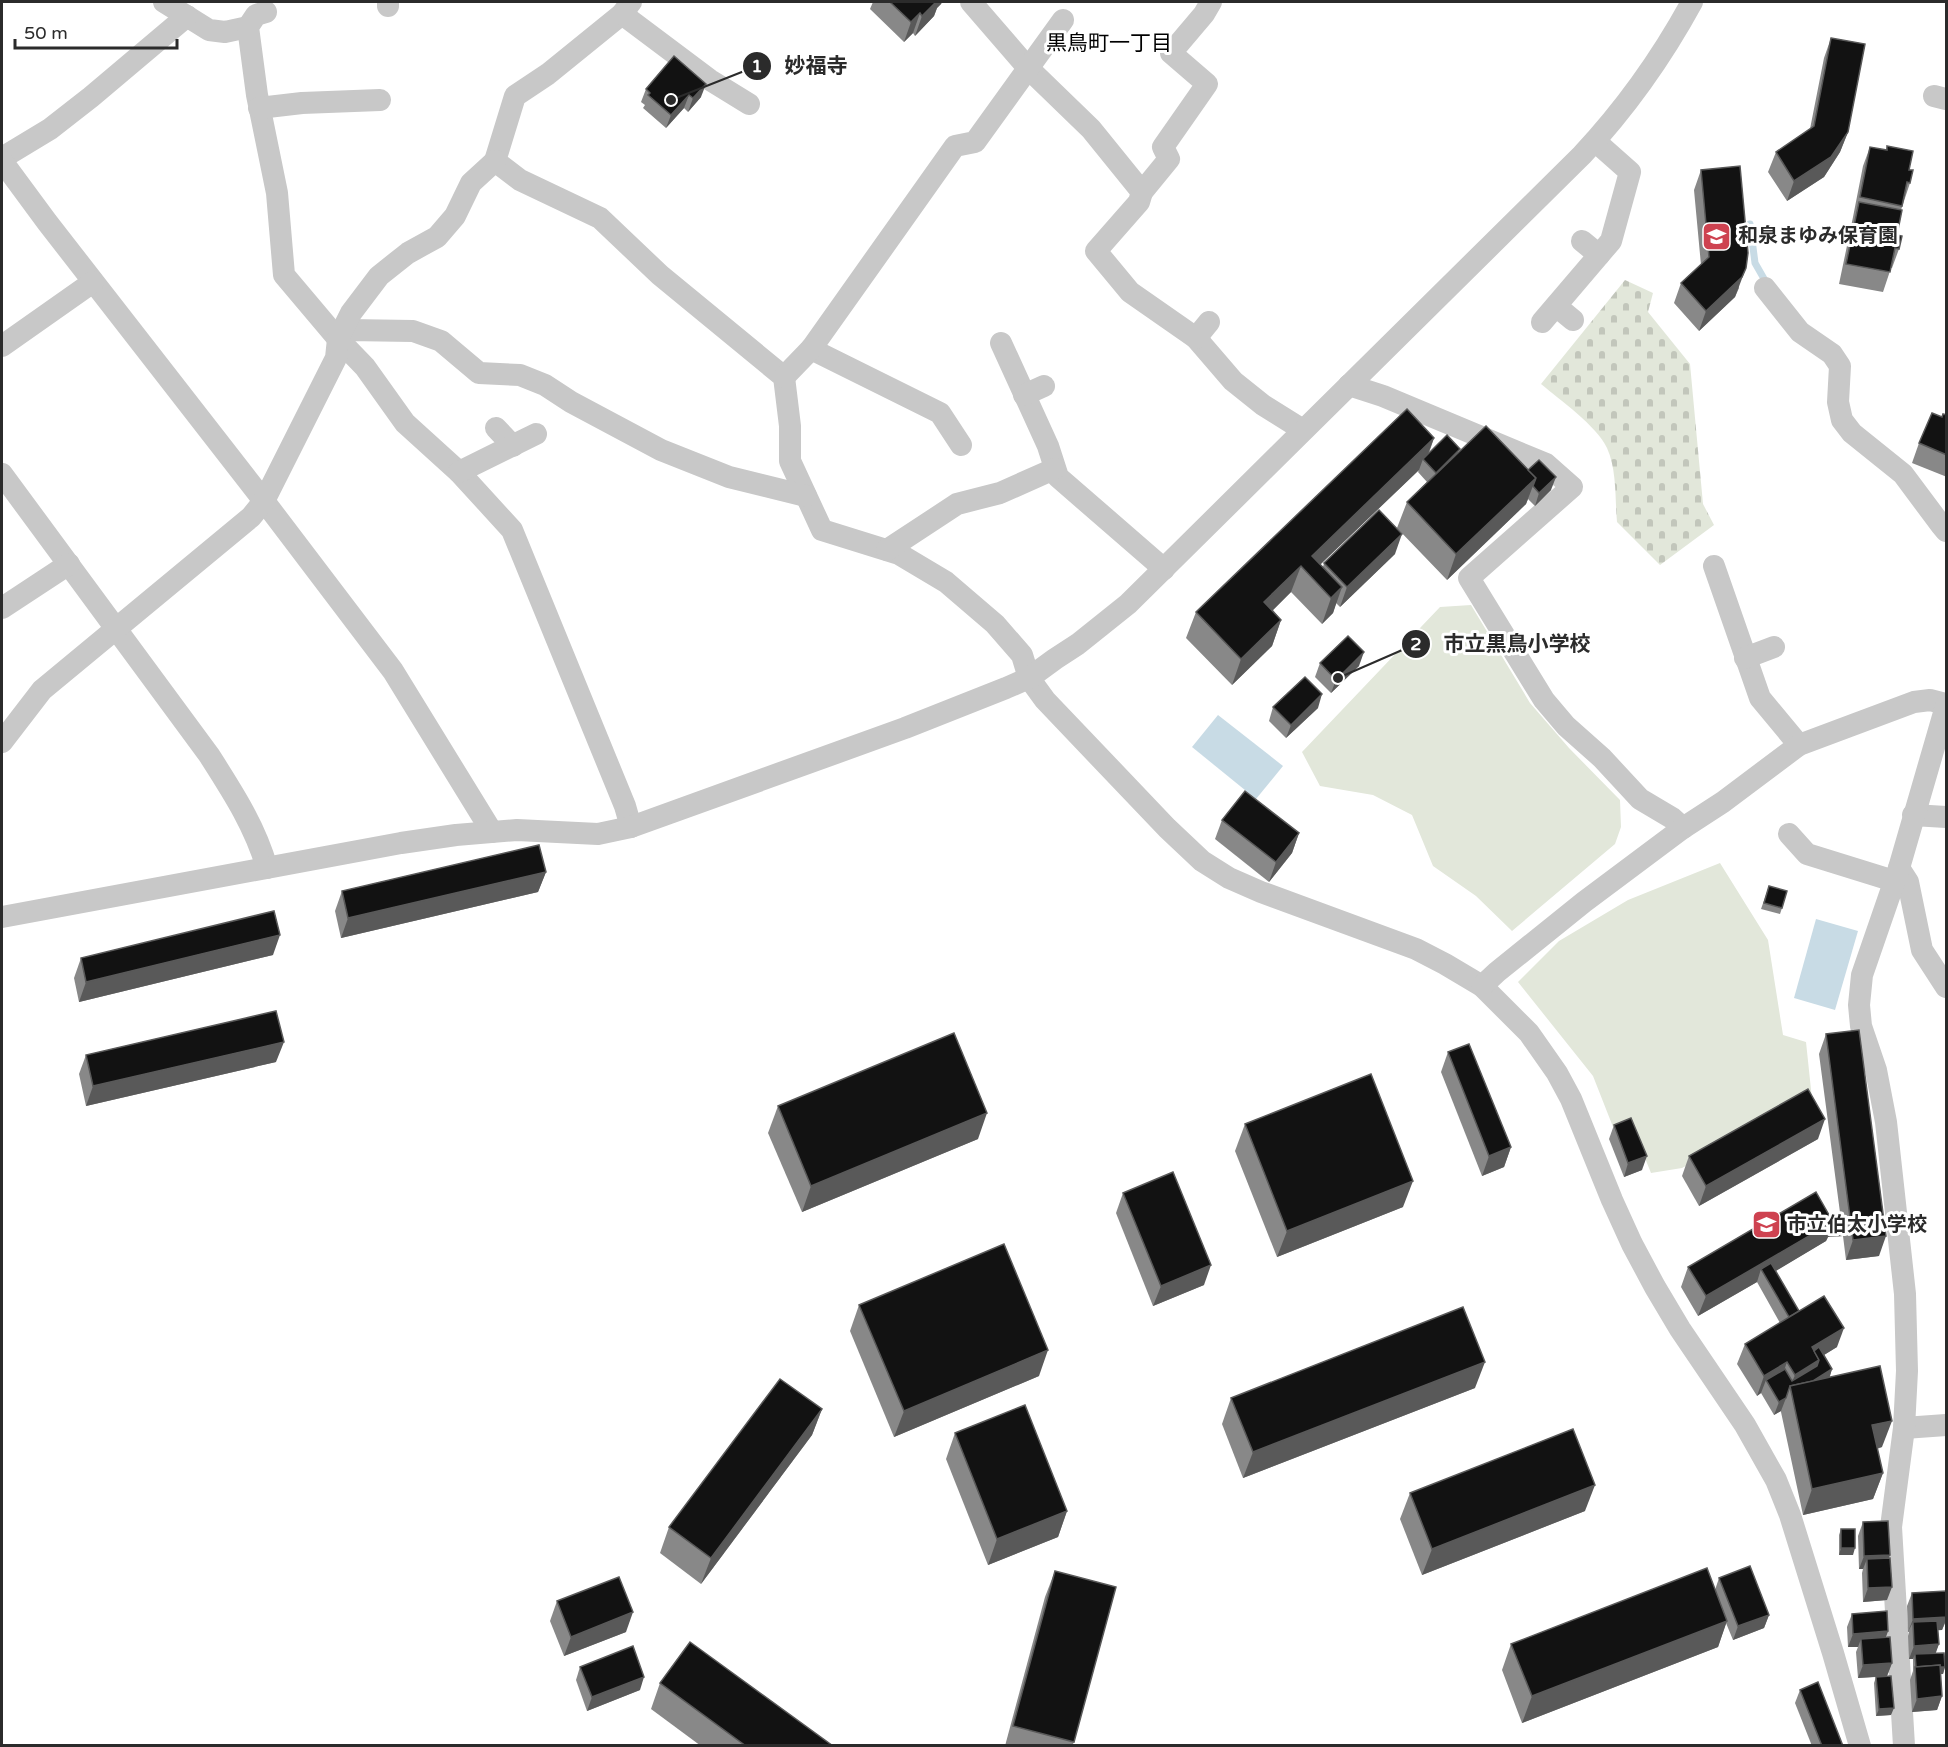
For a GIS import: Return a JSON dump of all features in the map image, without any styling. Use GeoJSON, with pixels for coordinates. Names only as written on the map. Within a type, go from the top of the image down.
{"type":"FeatureCollection","features":[{"type":"Feature","properties":{"kind":"street"},"geometry":{"type":"LineString","coordinates":[[164,2],[209,30],[225,32],[248,27]]}},
{"type":"Feature","properties":{"kind":"street"},"geometry":{"type":"LineString","coordinates":[[971,2],[1029,68],[1091,129],[1142,192]]}},
{"type":"Feature","properties":{"kind":"street"},"geometry":{"type":"LineString","coordinates":[[1211,2],[1204,14],[1170,53],[1207,84],[1163,147],[1169,159],[1142,192],[1138,202],[1096,251],[1130,292],[1202,330],[1233,381],[1263,405],[1303,430]]}},
{"type":"Feature","properties":{"kind":"street"},"geometry":{"type":"LineString","coordinates":[[2,916],[456,835],[517,830],[598,834],[631,827],[905,728],[1029,678],[1078,644],[1114,615],[1164,568],[1595,141],[1641,84],[1692,2]]}},
{"type":"Feature","properties":{"kind":"street"},"geometry":{"type":"LineString","coordinates":[[263,5],[248,27],[259,108],[277,193],[284,275],[365,367],[405,423],[459,472],[512,530],[625,806],[631,827]]}},
{"type":"Feature","properties":{"kind":"street"},"geometry":{"type":"LineString","coordinates":[[2,742],[42,690],[238,529],[264,501],[336,358],[338,339],[351,313],[379,276],[408,253],[437,237],[455,216],[471,183],[495,161],[515,96],[548,74],[626,8],[710,80],[750,104]]}},
{"type":"Feature","properties":{"kind":"street"},"geometry":{"type":"LineString","coordinates":[[187,16],[91,98],[58,123],[2,159],[93,282],[393,671],[492,832]]}},
{"type":"Feature","properties":{"kind":"street"},"geometry":{"type":"LineString","coordinates":[[784,377],[811,350],[955,146],[975,142],[1063,20]]}},
{"type":"Feature","properties":{"kind":"street"},"geometry":{"type":"LineString","coordinates":[[259,108],[302,103],[381,99]]}},
{"type":"Feature","properties":{"kind":"street"},"geometry":{"type":"LineString","coordinates":[[1557,316],[1591,248],[1611,241],[1630,172],[1595,141]]}},
{"type":"Feature","properties":{"kind":"street"},"geometry":{"type":"LineString","coordinates":[[495,161],[520,180],[600,218],[660,275],[784,377],[790,426],[790,461],[822,530],[899,554],[946,582],[995,624],[1022,655],[1029,678],[1053,708],[1167,828],[1202,861],[1229,878],[1261,892],[1416,949],[1482,986],[1529,1033],[1557,1073],[1571,1099],[1624,1226],[1654,1287],[1745,1425],[1776,1480],[1790,1515],[1827,1632],[1860,1746]]}},
{"type":"Feature","properties":{"kind":"street"},"geometry":{"type":"LineString","coordinates":[[2,346],[93,282]]}},
{"type":"Feature","properties":{"kind":"street"},"geometry":{"type":"LineString","coordinates":[[1765,288],[1800,332],[1832,354],[1840,366],[1838,402],[1842,420],[1852,433],[1903,474],[1947,531]]}},
{"type":"Feature","properties":{"kind":"street"},"geometry":{"type":"LineString","coordinates":[[338,339],[348,330],[413,331],[441,341],[479,373],[520,375],[545,385],[599,418],[661,450],[729,477],[806,496]]}},
{"type":"Feature","properties":{"kind":"street"},"geometry":{"type":"LineString","coordinates":[[1001,343],[1034,390],[1058,477],[1164,568]]}},
{"type":"Feature","properties":{"kind":"street"},"geometry":{"type":"LineString","coordinates":[[811,350],[940,413],[961,445]]}},
{"type":"Feature","properties":{"kind":"street"},"geometry":{"type":"LineString","coordinates":[[1349,385],[1383,396],[1546,464],[1572,488],[1469,578],[1544,700],[1566,726],[1602,758],[1640,799],[1672,818],[1683,828]]}},
{"type":"Feature","properties":{"kind":"street"},"geometry":{"type":"LineString","coordinates":[[496,428],[513,446]]}},
{"type":"Feature","properties":{"kind":"street"},"geometry":{"type":"LineString","coordinates":[[459,472],[536,434]]}},
{"type":"Feature","properties":{"kind":"street"},"geometry":{"type":"LineString","coordinates":[[887,550],[957,504],[1000,493],[1054,469]]}},
{"type":"Feature","properties":{"kind":"street"},"geometry":{"type":"LineString","coordinates":[[2,474],[209,755],[240,804],[261,849],[267,868]]}},
{"type":"Feature","properties":{"kind":"street"},"geometry":{"type":"LineString","coordinates":[[2,608],[69,564]]}},
{"type":"Feature","properties":{"kind":"street"},"geometry":{"type":"LineString","coordinates":[[1714,566],[1760,698],[1799,745]]}},
{"type":"Feature","properties":{"kind":"street"},"geometry":{"type":"LineString","coordinates":[[1745,658],[1774,647]]}},
{"type":"Feature","properties":{"kind":"street"},"geometry":{"type":"LineString","coordinates":[[1482,986],[1584,902],[1799,745],[1914,702],[1930,700],[1947,705],[1897,874],[1862,975],[1858,1005],[1861,1026],[1876,1070],[1886,1122],[1902,1271],[1907,1371],[1904,1428],[1891,1527],[1904,1746]]}},
{"type":"Feature","properties":{"kind":"street"},"geometry":{"type":"LineString","coordinates":[[1913,814],[1947,817]]}},
{"type":"Feature","properties":{"kind":"street"},"geometry":{"type":"LineString","coordinates":[[1789,834],[1808,854],[1828,850],[1897,874],[1908,882],[1922,950],[1947,987]]}},
{"type":"Feature","properties":{"kind":"street"},"geometry":{"type":"LineString","coordinates":[[1904,1428],[1947,1425]]}},
{"type":"Feature","properties":{"kind":"green space"},"geometry":{"type":"Polygon","coordinates":[[[1625,280],[1653,293],[1648,312],[1690,364],[1703,504],[1714,525],[1660,565],[1617,522],[1612,466],[1602,440],[1577,414],[1541,384],[1625,280]]]}},
{"type":"Feature","properties":{"kind":"green space"},"geometry":{"type":"Polygon","coordinates":[[[1471,605],[1530,703],[1569,748],[1620,800],[1621,827],[1615,844],[1512,931],[1476,896],[1433,866],[1412,815],[1373,795],[1320,786],[1302,752],[1440,607],[1471,605]]]}},
{"type":"Feature","properties":{"kind":"green space"},"geometry":{"type":"Polygon","coordinates":[[[1720,863],[1768,940],[1783,1035],[1806,1042],[1812,1099],[1682,1168],[1651,1173],[1632,1126],[1615,1132],[1593,1076],[1518,982],[1559,941],[1628,900],[1720,863]]]}},
{"type":"Feature","properties":{"kind":"water"},"geometry":{"type":"Polygon","coordinates":[[[1218,715],[1283,766],[1256,799],[1192,747],[1218,715]]]}},
{"type":"Feature","properties":{"kind":"water"},"geometry":{"type":"Polygon","coordinates":[[[1816,919],[1858,931],[1835,1010],[1794,998],[1816,919]]]}},
{"type":"Feature","properties":{"kind":"building"},"geometry":{"type":"Polygon","coordinates":[[[890,2],[936,2],[922,16],[920,13],[911,22],[890,2]]]}},
{"type":"Feature","properties":{"kind":"building"},"geometry":{"type":"Polygon","coordinates":[[[1831,38],[1865,44],[1848,132],[1831,157],[1794,181],[1776,152],[1814,126],[1831,38]]]}},
{"type":"Feature","properties":{"kind":"building"},"geometry":{"type":"Polygon","coordinates":[[[674,56],[706,84],[693,98],[689,95],[671,115],[648,95],[650,93],[646,89],[674,56]]]}},
{"type":"Feature","properties":{"kind":"building"},"geometry":{"type":"Polygon","coordinates":[[[1887,146],[1913,151],[1909,170],[1913,170],[1910,183],[1907,182],[1902,206],[1860,197],[1870,147],[1887,150],[1887,146]]]}},
{"type":"Feature","properties":{"kind":"building"},"geometry":{"type":"Polygon","coordinates":[[[1740,166],[1748,253],[1746,268],[1742,277],[1706,311],[1681,283],[1709,257],[1701,170],[1740,166]]]}},
{"type":"Feature","properties":{"kind":"building"},"geometry":{"type":"Polygon","coordinates":[[[1859,202],[1902,210],[1897,235],[1902,236],[1899,249],[1895,248],[1890,272],[1846,264],[1859,202]]]}},
{"type":"Feature","properties":{"kind":"building"},"geometry":{"type":"Polygon","coordinates":[[[1407,409],[1434,438],[1312,556],[1342,587],[1331,598],[1301,566],[1264,602],[1281,620],[1241,659],[1196,612],[1407,409]]]}},
{"type":"Feature","properties":{"kind":"building"},"geometry":{"type":"Polygon","coordinates":[[[1932,413],[1942,417],[1943,414],[1947,415],[1947,455],[1919,443],[1932,413]]]}},
{"type":"Feature","properties":{"kind":"building"},"geometry":{"type":"Polygon","coordinates":[[[1486,426],[1536,478],[1456,554],[1407,502],[1486,426]]]}},
{"type":"Feature","properties":{"kind":"building"},"geometry":{"type":"Polygon","coordinates":[[[1447,435],[1460,449],[1436,473],[1423,459],[1447,435]]]}},
{"type":"Feature","properties":{"kind":"building"},"geometry":{"type":"Polygon","coordinates":[[[1539,460],[1556,477],[1539,493],[1533,486],[1536,478],[1528,470],[1539,460]]]}},
{"type":"Feature","properties":{"kind":"building"},"geometry":{"type":"Polygon","coordinates":[[[1379,510],[1402,534],[1347,587],[1324,563],[1379,510]]]}},
{"type":"Feature","properties":{"kind":"building"},"geometry":{"type":"Polygon","coordinates":[[[1348,636],[1364,652],[1336,680],[1320,663],[1348,636]]]}},
{"type":"Feature","properties":{"kind":"building"},"geometry":{"type":"Polygon","coordinates":[[[1305,677],[1322,694],[1291,725],[1273,707],[1305,677]]]}},
{"type":"Feature","properties":{"kind":"building"},"geometry":{"type":"Polygon","coordinates":[[[1245,791],[1299,833],[1276,862],[1222,820],[1245,791]]]}},
{"type":"Feature","properties":{"kind":"building"},"geometry":{"type":"Polygon","coordinates":[[[539,845],[546,872],[348,918],[342,891],[539,845]]]}},
{"type":"Feature","properties":{"kind":"building"},"geometry":{"type":"Polygon","coordinates":[[[1769,886],[1787,891],[1782,908],[1764,903],[1769,886]]]}},
{"type":"Feature","properties":{"kind":"building"},"geometry":{"type":"Polygon","coordinates":[[[274,911],[280,935],[86,982],[81,958],[274,911]]]}},
{"type":"Feature","properties":{"kind":"building"},"geometry":{"type":"Polygon","coordinates":[[[276,1011],[284,1042],[93,1086],[86,1055],[276,1011]]]}},
{"type":"Feature","properties":{"kind":"building"},"geometry":{"type":"Polygon","coordinates":[[[1859,1030],[1886,1236],[1853,1240],[1826,1034],[1859,1030]]]}},
{"type":"Feature","properties":{"kind":"building"},"geometry":{"type":"Polygon","coordinates":[[[954,1033],[987,1113],[811,1186],[778,1106],[954,1033]]]}},
{"type":"Feature","properties":{"kind":"building"},"geometry":{"type":"Polygon","coordinates":[[[1469,1044],[1511,1147],[1489,1156],[1448,1052],[1469,1044]]]}},
{"type":"Feature","properties":{"kind":"building"},"geometry":{"type":"Polygon","coordinates":[[[1371,1074],[1413,1181],[1287,1231],[1245,1124],[1371,1074]]]}},
{"type":"Feature","properties":{"kind":"building"},"geometry":{"type":"Polygon","coordinates":[[[1808,1089],[1825,1119],[1706,1186],[1689,1156],[1808,1089]]]}},
{"type":"Feature","properties":{"kind":"building"},"geometry":{"type":"Polygon","coordinates":[[[1631,1118],[1647,1156],[1628,1163],[1614,1125],[1631,1118]]]}},
{"type":"Feature","properties":{"kind":"building"},"geometry":{"type":"Polygon","coordinates":[[[1173,1172],[1211,1265],[1161,1286],[1123,1193],[1173,1172]]]}},
{"type":"Feature","properties":{"kind":"building"},"geometry":{"type":"Polygon","coordinates":[[[1816,1192],[1833,1222],[1706,1296],[1688,1267],[1816,1192]]]}},
{"type":"Feature","properties":{"kind":"building"},"geometry":{"type":"Polygon","coordinates":[[[1844,1220],[1845,1229],[1830,1231],[1833,1221],[1844,1220]]]}},
{"type":"Feature","properties":{"kind":"building"},"geometry":{"type":"Polygon","coordinates":[[[1004,1244],[1048,1350],[904,1411],[859,1305],[1004,1244]]]}},
{"type":"Feature","properties":{"kind":"building"},"geometry":{"type":"Polygon","coordinates":[[[1771,1263],[1799,1311],[1789,1317],[1761,1269],[1771,1263]]]}},
{"type":"Feature","properties":{"kind":"building"},"geometry":{"type":"Polygon","coordinates":[[[1824,1296],[1844,1328],[1812,1347],[1819,1360],[1795,1375],[1787,1362],[1764,1376],[1745,1344],[1824,1296]]]}},
{"type":"Feature","properties":{"kind":"building"},"geometry":{"type":"Polygon","coordinates":[[[1463,1307],[1485,1362],[1253,1452],[1231,1398],[1463,1307]]]}},
{"type":"Feature","properties":{"kind":"building"},"geometry":{"type":"Polygon","coordinates":[[[1819,1347],[1832,1369],[1813,1381],[1790,1386],[1786,1398],[1779,1402],[1766,1380],[1785,1369],[1792,1381],[1817,1366],[1819,1360],[1814,1351],[1819,1347]]]}},
{"type":"Feature","properties":{"kind":"building"},"geometry":{"type":"Polygon","coordinates":[[[1880,1366],[1892,1421],[1872,1425],[1883,1473],[1812,1489],[1790,1386],[1880,1366]]]}},
{"type":"Feature","properties":{"kind":"building"},"geometry":{"type":"Polygon","coordinates":[[[780,1379],[822,1409],[711,1558],[669,1527],[780,1379]]]}},
{"type":"Feature","properties":{"kind":"building"},"geometry":{"type":"Polygon","coordinates":[[[1025,1405],[1067,1511],[997,1539],[955,1433],[1025,1405]]]}},
{"type":"Feature","properties":{"kind":"building"},"geometry":{"type":"Polygon","coordinates":[[[1573,1429],[1595,1485],[1432,1549],[1410,1493],[1573,1429]]]}},
{"type":"Feature","properties":{"kind":"building"},"geometry":{"type":"Polygon","coordinates":[[[1888,1521],[1890,1555],[1864,1556],[1863,1522],[1888,1521]]]}},
{"type":"Feature","properties":{"kind":"building"},"geometry":{"type":"Polygon","coordinates":[[[1841,1529],[1855,1529],[1855,1548],[1841,1548],[1841,1529]]]}},
{"type":"Feature","properties":{"kind":"building"},"geometry":{"type":"Polygon","coordinates":[[[1890,1558],[1892,1587],[1868,1588],[1867,1559],[1890,1558]]]}},
{"type":"Feature","properties":{"kind":"building"},"geometry":{"type":"Polygon","coordinates":[[[1750,1566],[1769,1615],[1738,1626],[1719,1578],[1750,1566]]]}},
{"type":"Feature","properties":{"kind":"building"},"geometry":{"type":"Polygon","coordinates":[[[1707,1568],[1727,1621],[1532,1696],[1511,1644],[1707,1568]]]}},
{"type":"Feature","properties":{"kind":"building"},"geometry":{"type":"Polygon","coordinates":[[[1055,1571],[1116,1587],[1074,1742],[1013,1726],[1055,1571]]]}},
{"type":"Feature","properties":{"kind":"building"},"geometry":{"type":"Polygon","coordinates":[[[619,1577],[633,1612],[571,1637],[557,1601],[619,1577]]]}},
{"type":"Feature","properties":{"kind":"building"},"geometry":{"type":"Polygon","coordinates":[[[1946,1591],[1947,1617],[1913,1619],[1912,1593],[1946,1591]]]}},
{"type":"Feature","properties":{"kind":"building"},"geometry":{"type":"Polygon","coordinates":[[[1887,1611],[1888,1631],[1853,1634],[1852,1614],[1887,1611]]]}},
{"type":"Feature","properties":{"kind":"building"},"geometry":{"type":"Polygon","coordinates":[[[1937,1621],[1939,1644],[1914,1646],[1913,1622],[1937,1621]]]}},
{"type":"Feature","properties":{"kind":"building"},"geometry":{"type":"Polygon","coordinates":[[[1890,1637],[1892,1663],[1863,1665],[1861,1639],[1890,1637]]]}},
{"type":"Feature","properties":{"kind":"building"},"geometry":{"type":"Polygon","coordinates":[[[690,1642],[833,1746],[746,1746],[660,1683],[690,1642]]]}},
{"type":"Feature","properties":{"kind":"building"},"geometry":{"type":"Polygon","coordinates":[[[633,1646],[644,1677],[592,1697],[580,1667],[633,1646]]]}},
{"type":"Feature","properties":{"kind":"building"},"geometry":{"type":"Polygon","coordinates":[[[1944,1653],[1945,1667],[1940,1667],[1940,1665],[1916,1667],[1915,1654],[1944,1653]]]}},
{"type":"Feature","properties":{"kind":"building"},"geometry":{"type":"Polygon","coordinates":[[[1940,1665],[1942,1696],[1917,1699],[1915,1667],[1940,1665]]]}},
{"type":"Feature","properties":{"kind":"building"},"geometry":{"type":"Polygon","coordinates":[[[1891,1676],[1894,1708],[1879,1709],[1876,1677],[1891,1676]]]}},
{"type":"Feature","properties":{"kind":"building"},"geometry":{"type":"Polygon","coordinates":[[[1818,1682],[1843,1746],[1822,1746],[1800,1690],[1818,1682]]]}},
{"type":"Feature","properties":{"kind":"waterway"},"geometry":{"type":"LineString","coordinates":[[1750,224],[1755,263],[1767,284]]}},
{"type":"Feature","properties":{"kind":"place","name":"妙福寺"},"geometry":{"type":"Point","coordinates":[671,100]}},
{"type":"Feature","properties":{"kind":"place","name":"和泉まゆみ保育園"},"geometry":{"type":"Point","coordinates":[1717,236]}},
{"type":"Feature","properties":{"kind":"place","name":"市立黒鳥小学校"},"geometry":{"type":"Point","coordinates":[1338,678]}},
{"type":"Feature","properties":{"kind":"place","name":"市立伯太小学校"},"geometry":{"type":"Point","coordinates":[1766,1225]}},
{"type":"Feature","properties":{"kind":"district","name":"黒鳥町一丁目"},"geometry":{"type":"Point","coordinates":[1109,43]}}]}
